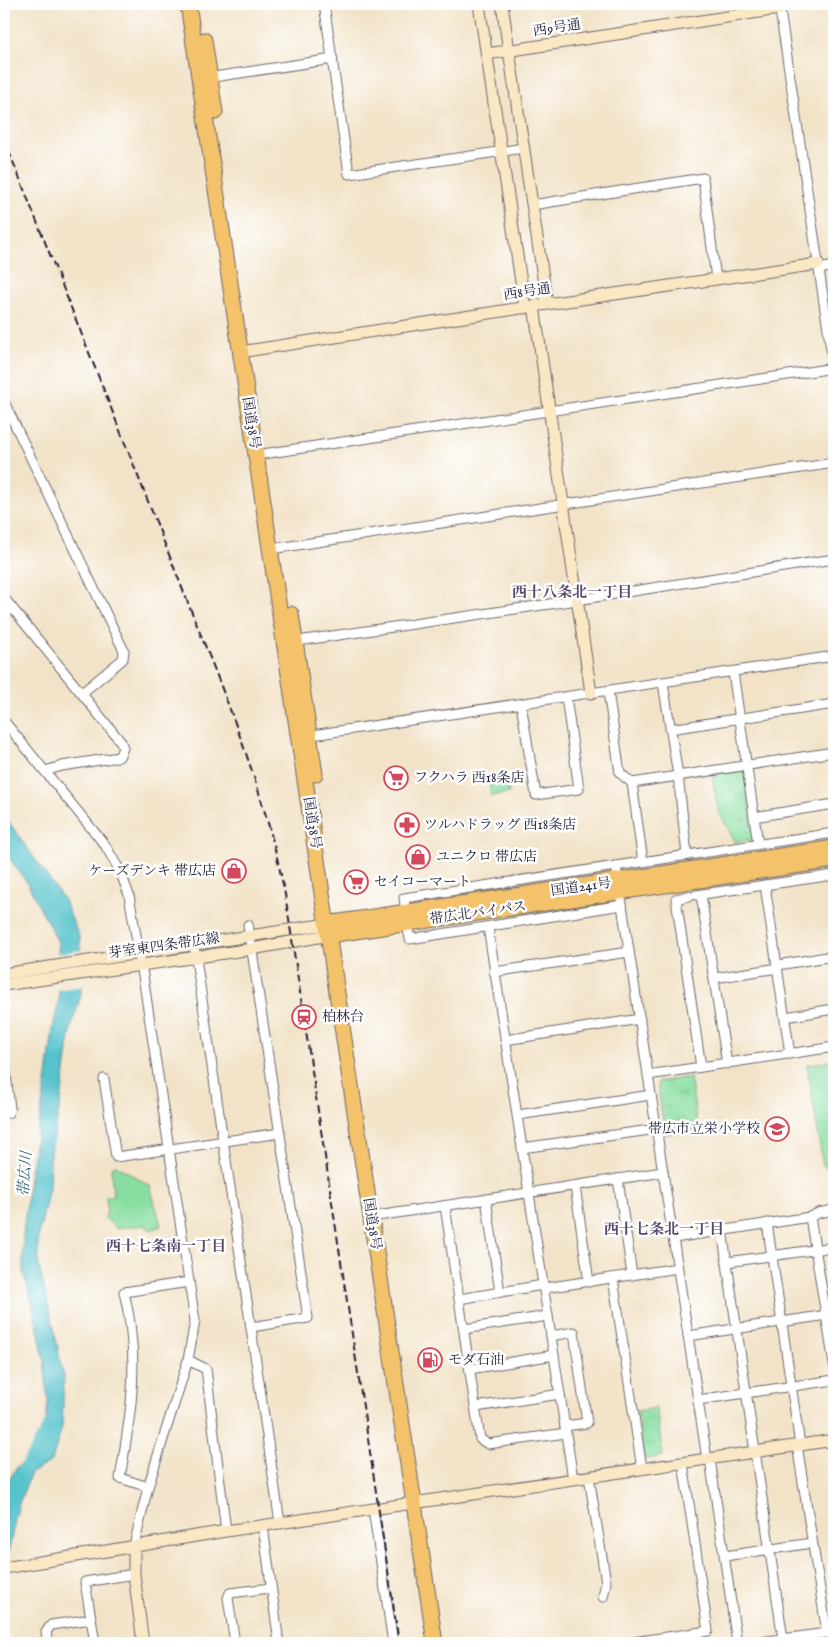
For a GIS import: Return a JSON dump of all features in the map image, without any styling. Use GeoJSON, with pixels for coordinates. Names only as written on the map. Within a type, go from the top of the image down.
{"type":"FeatureCollection","features":[{"type":"Feature","properties":{"kind":"highway","name":"国道38号"},"geometry":{"type":"LineString","coordinates":[[188,4],[205,79]]}},
{"type":"Feature","properties":{"kind":"highway","name":"国道38号"},"geometry":{"type":"LineString","coordinates":[[198,4],[205,79],[245,351],[419,1502],[445,1643]]}},
{"type":"Feature","properties":{"kind":"highway","name":"国道241号"},"geometry":{"type":"LineString","coordinates":[[333,929],[406,912],[619,886],[834,848]]}},
{"type":"Feature","properties":{"kind":"highway"},"geometry":{"type":"LineString","coordinates":[[619,886],[688,889],[834,860]]}},
{"type":"Feature","properties":{"kind":"highway","name":"国道38号"},"geometry":{"type":"LineString","coordinates":[[419,1502],[435,1643]]}},
{"type":"Feature","properties":{"kind":"street"},"geometry":{"type":"LineString","coordinates":[[324,4],[349,174],[524,148]]}},
{"type":"Feature","properties":{"kind":"street"},"geometry":{"type":"LineString","coordinates":[[479,4],[502,152],[549,411],[592,693]]}},
{"type":"Feature","properties":{"kind":"street"},"geometry":{"type":"LineString","coordinates":[[502,4],[547,304]]}},
{"type":"Feature","properties":{"kind":"street"},"geometry":{"type":"LineString","coordinates":[[261,455],[834,369],[779,6]]}},
{"type":"Feature","properties":{"kind":"street","name":"西9号通"},"geometry":{"type":"LineString","coordinates":[[487,54],[779,6]]}},
{"type":"Feature","properties":{"kind":"street"},"geometry":{"type":"LineString","coordinates":[[205,79],[333,59]]}},
{"type":"Feature","properties":{"kind":"street"},"geometry":{"type":"LineString","coordinates":[[532,205],[703,178],[716,279]]}},
{"type":"Feature","properties":{"kind":"street"},"geometry":{"type":"LineString","coordinates":[[819,266],[834,266]]}},
{"type":"Feature","properties":{"kind":"street","name":"西8号通"},"geometry":{"type":"LineString","coordinates":[[245,351],[547,304],[819,266]]}},
{"type":"Feature","properties":{"kind":"street"},"geometry":{"type":"LineString","coordinates":[[4,402],[124,651],[123,659],[82,693]]}},
{"type":"Feature","properties":{"kind":"street"},"geometry":{"type":"LineString","coordinates":[[276,548],[834,463]]}},
{"type":"Feature","properties":{"kind":"street"},"geometry":{"type":"LineString","coordinates":[[290,642],[577,600],[834,559]]}},
{"type":"Feature","properties":{"kind":"street"},"geometry":{"type":"LineString","coordinates":[[4,598],[121,742],[123,748],[122,754],[118,757],[62,766],[45,771]]}},
{"type":"Feature","properties":{"kind":"street"},"geometry":{"type":"LineString","coordinates":[[304,737],[834,656]]}},
{"type":"Feature","properties":{"kind":"street"},"geometry":{"type":"LineString","coordinates":[[733,672],[758,844]]}},
{"type":"Feature","properties":{"kind":"street"},"geometry":{"type":"LineString","coordinates":[[663,683],[678,775],[687,855]]}},
{"type":"Feature","properties":{"kind":"street"},"geometry":{"type":"LineString","coordinates":[[608,691],[620,774],[632,783],[644,862]]}},
{"type":"Feature","properties":{"kind":"street"},"geometry":{"type":"LineString","coordinates":[[521,704],[536,795],[579,788],[566,697]]}},
{"type":"Feature","properties":{"kind":"street"},"geometry":{"type":"LineString","coordinates":[[670,729],[834,704]]}},
{"type":"Feature","properties":{"kind":"street"},"geometry":{"type":"LineString","coordinates":[[4,721],[105,845],[120,871],[129,895],[195,1321],[188,1360],[148,1487],[134,1546],[134,1574],[143,1643]]}},
{"type":"Feature","properties":{"kind":"street"},"geometry":{"type":"LineString","coordinates":[[632,783],[834,752]]}},
{"type":"Feature","properties":{"kind":"street"},"geometry":{"type":"LineString","coordinates":[[754,816],[834,804]]}},
{"type":"Feature","properties":{"kind":"street"},"geometry":{"type":"LineString","coordinates":[[406,912],[410,939],[488,927],[619,886],[644,862],[834,834]]}},
{"type":"Feature","properties":{"kind":"street"},"geometry":{"type":"LineString","coordinates":[[701,1067],[676,898],[688,889],[701,895],[834,875]]}},
{"type":"Feature","properties":{"kind":"street"},"geometry":{"type":"LineString","coordinates":[[765,885],[790,1054]]}},
{"type":"Feature","properties":{"kind":"street"},"geometry":{"type":"LineString","coordinates":[[619,886],[698,1400],[725,1556],[737,1643]]}},
{"type":"Feature","properties":{"kind":"street"},"geometry":{"type":"LineString","coordinates":[[701,895],[727,1064]]}},
{"type":"Feature","properties":{"kind":"street"},"geometry":{"type":"LineString","coordinates":[[488,927],[573,1479]]}},
{"type":"Feature","properties":{"kind":"street","name":"芽室東四条帯広線"},"geometry":{"type":"LineString","coordinates":[[4,985],[31,976],[140,958],[249,931],[333,929]]}},
{"type":"Feature","properties":{"kind":"street","name":"芽室東四条帯広線"},"geometry":{"type":"LineString","coordinates":[[140,958],[196,956],[252,949],[333,929]]}},
{"type":"Feature","properties":{"kind":"street"},"geometry":{"type":"LineString","coordinates":[[249,931],[308,1318],[251,1327]]}},
{"type":"Feature","properties":{"kind":"street"},"geometry":{"type":"LineString","coordinates":[[194,944],[280,1523]]}},
{"type":"Feature","properties":{"kind":"street"},"geometry":{"type":"LineString","coordinates":[[494,972],[630,952]]}},
{"type":"Feature","properties":{"kind":"street"},"geometry":{"type":"LineString","coordinates":[[714,978],[833,956],[834,962]]}},
{"type":"Feature","properties":{"kind":"street","name":"芽室東四条帯広線"},"geometry":{"type":"LineString","coordinates":[[4,974],[31,976]]}},
{"type":"Feature","properties":{"kind":"street"},"geometry":{"type":"LineString","coordinates":[[785,1017],[834,1008]]}},
{"type":"Feature","properties":{"kind":"street"},"geometry":{"type":"LineString","coordinates":[[506,1040],[640,1019]]}},
{"type":"Feature","properties":{"kind":"street"},"geometry":{"type":"LineString","coordinates":[[648,1075],[834,1047]]}},
{"type":"Feature","properties":{"kind":"street"},"geometry":{"type":"LineString","coordinates":[[4,1058],[10,1108],[8,1113],[4,1114]]}},
{"type":"Feature","properties":{"kind":"street"},"geometry":{"type":"LineString","coordinates":[[104,1079],[116,1157],[280,1133]]}},
{"type":"Feature","properties":{"kind":"street"},"geometry":{"type":"LineString","coordinates":[[518,1115],[651,1095]]}},
{"type":"Feature","properties":{"kind":"street"},"geometry":{"type":"LineString","coordinates":[[522,1148],[656,1129]]}},
{"type":"Feature","properties":{"kind":"street"},"geometry":{"type":"LineString","coordinates":[[376,1216],[663,1172]]}},
{"type":"Feature","properties":{"kind":"street"},"geometry":{"type":"LineString","coordinates":[[618,1179],[632,1275]]}},
{"type":"Feature","properties":{"kind":"street"},"geometry":{"type":"LineString","coordinates":[[575,1186],[589,1282]]}},
{"type":"Feature","properties":{"kind":"street"},"geometry":{"type":"LineString","coordinates":[[486,1199],[500,1292]]}},
{"type":"Feature","properties":{"kind":"street"},"geometry":{"type":"LineString","coordinates":[[445,1206],[480,1439],[488,1444],[565,1430],[587,1423],[574,1332],[551,1336]]}},
{"type":"Feature","properties":{"kind":"street"},"geometry":{"type":"LineString","coordinates":[[674,1238],[810,1217],[818,1213],[834,1210]]}},
{"type":"Feature","properties":{"kind":"street"},"geometry":{"type":"LineString","coordinates":[[810,1217],[833,1341],[834,1364]]}},
{"type":"Feature","properties":{"kind":"street"},"geometry":{"type":"LineString","coordinates":[[753,1643],[830,1632],[812,1543],[792,1386],[767,1223]]}},
{"type":"Feature","properties":{"kind":"street"},"geometry":{"type":"LineString","coordinates":[[722,1230],[783,1639]]}},
{"type":"Feature","properties":{"kind":"street"},"geometry":{"type":"LineString","coordinates":[[726,1262],[772,1254],[834,1247]]}},
{"type":"Feature","properties":{"kind":"street"},"geometry":{"type":"LineString","coordinates":[[459,1299],[678,1268]]}},
{"type":"Feature","properties":{"kind":"street"},"geometry":{"type":"LineString","coordinates":[[613,1278],[642,1469]]}},
{"type":"Feature","properties":{"kind":"street"},"geometry":{"type":"LineString","coordinates":[[148,1487],[120,1478],[130,1414],[132,1386],[131,1334],[124,1292],[189,1282]]}},
{"type":"Feature","properties":{"kind":"street"},"geometry":{"type":"LineString","coordinates":[[688,1336],[827,1315]]}},
{"type":"Feature","properties":{"kind":"street"},"geometry":{"type":"LineString","coordinates":[[464,1329],[548,1316]]}},
{"type":"Feature","properties":{"kind":"street"},"geometry":{"type":"LineString","coordinates":[[470,1368],[554,1355]]}},
{"type":"Feature","properties":{"kind":"street"},"geometry":{"type":"LineString","coordinates":[[188,1360],[206,1369],[226,1530]]}},
{"type":"Feature","properties":{"kind":"street"},"geometry":{"type":"LineString","coordinates":[[698,1400],[834,1380]]}},
{"type":"Feature","properties":{"kind":"street"},"geometry":{"type":"LineString","coordinates":[[476,1407],[560,1394]]}},
{"type":"Feature","properties":{"kind":"street"},"geometry":{"type":"LineString","coordinates":[[4,1568],[226,1530],[834,1440]]}},
{"type":"Feature","properties":{"kind":"street"},"geometry":{"type":"LineString","coordinates":[[633,1642],[708,1631],[683,1462]]}},
{"type":"Feature","properties":{"kind":"street"},"geometry":{"type":"LineString","coordinates":[[590,1477],[606,1582],[603,1598]]}},
{"type":"Feature","properties":{"kind":"street"},"geometry":{"type":"LineString","coordinates":[[373,1509],[393,1643]]}},
{"type":"Feature","properties":{"kind":"street"},"geometry":{"type":"LineString","coordinates":[[262,1526],[279,1643]]}},
{"type":"Feature","properties":{"kind":"street"},"geometry":{"type":"LineString","coordinates":[[725,1556],[812,1543]]}},
{"type":"Feature","properties":{"kind":"street"},"geometry":{"type":"LineString","coordinates":[[95,1643],[86,1582],[134,1574]]}},
{"type":"Feature","properties":{"kind":"street"},"geometry":{"type":"LineString","coordinates":[[235,1643],[228,1598],[230,1594],[271,1588]]}},
{"type":"Feature","properties":{"kind":"street"},"geometry":{"type":"LineString","coordinates":[[48,1643],[46,1632],[51,1625],[91,1619]]}},
{"type":"Feature","properties":{"kind":"green space"},"geometry":{"type":"Polygon","coordinates":[[[745,769],[754,839],[735,842],[718,810],[712,774],[745,769]]]}},
{"type":"Feature","properties":{"kind":"green space"},"geometry":{"type":"Polygon","coordinates":[[[507,775],[509,793],[491,796],[489,778],[507,775]]]}},
{"type":"Feature","properties":{"kind":"green space"},"geometry":{"type":"Polygon","coordinates":[[[834,1060],[834,1172],[823,1165],[807,1065],[834,1060]]]}},
{"type":"Feature","properties":{"kind":"green space"},"geometry":{"type":"Polygon","coordinates":[[[690,1077],[698,1129],[665,1134],[657,1082],[690,1077]]]}},
{"type":"Feature","properties":{"kind":"green space"},"geometry":{"type":"Polygon","coordinates":[[[116,1165],[150,1186],[161,1226],[151,1230],[144,1225],[116,1228],[105,1218],[107,1210],[106,1196],[113,1196],[111,1167],[116,1165]]]}},
{"type":"Feature","properties":{"kind":"green space"},"geometry":{"type":"Polygon","coordinates":[[[656,1408],[663,1456],[644,1459],[637,1411],[656,1408]]]}},
{"type":"Feature","properties":{"kind":"water"},"geometry":{"type":"Polygon","coordinates":[[[4,815],[64,900],[80,939],[81,995],[71,1028],[61,1101],[50,1154],[49,1188],[38,1238],[39,1267],[64,1379],[62,1427],[52,1461],[31,1473],[18,1506],[4,1574],[4,1489],[16,1468],[43,1448],[48,1402],[44,1358],[23,1272],[23,1234],[29,1178],[59,999],[58,942],[26,881],[4,851],[4,815]]]}},
{"type":"Feature","properties":{"kind":"pier"},"geometry":{"type":"Polygon","coordinates":[[[82,950],[83,986],[56,990],[56,954],[82,950]]]}},
{"type":"Feature","properties":{"kind":"waterway","name":"帯広川"},"geometry":{"type":"LineString","coordinates":[[24,1471],[51,1423]]}},
{"type":"Feature","properties":{"kind":"railway"},"geometry":{"type":"LineString","coordinates":[[4,139],[224,695],[266,816],[286,900],[399,1643]]}},
{"type":"Feature","properties":{"kind":"place","name":"フクハラ 西18条店"},"geometry":{"type":"Point","coordinates":[396,778]}},
{"type":"Feature","properties":{"kind":"place","name":"ツルハドラッグ 西18条店"},"geometry":{"type":"Point","coordinates":[407,825]}},
{"type":"Feature","properties":{"kind":"place","name":"ユニクロ 帯広店"},"geometry":{"type":"Point","coordinates":[418,857]}},
{"type":"Feature","properties":{"kind":"place","name":"ケーズデンキ 帯広店"},"geometry":{"type":"Point","coordinates":[234,871]}},
{"type":"Feature","properties":{"kind":"place","name":"セイコーマート"},"geometry":{"type":"Point","coordinates":[356,882]}},
{"type":"Feature","properties":{"kind":"place","name":"柏林台"},"geometry":{"type":"Point","coordinates":[304,1017]}},
{"type":"Feature","properties":{"kind":"place","name":"帯広市立栄小学校"},"geometry":{"type":"Point","coordinates":[777,1129]}},
{"type":"Feature","properties":{"kind":"place","name":"モダ石油"},"geometry":{"type":"Point","coordinates":[430,1360]}},
{"type":"Feature","properties":{"kind":"district","name":"西十八条北一丁目"},"geometry":{"type":"Point","coordinates":[572,592]}},
{"type":"Feature","properties":{"kind":"district","name":"西十七条北一丁目"},"geometry":{"type":"Point","coordinates":[664,1229]}},
{"type":"Feature","properties":{"kind":"district","name":"西十七条南一丁目"},"geometry":{"type":"Point","coordinates":[166,1246]}}]}
